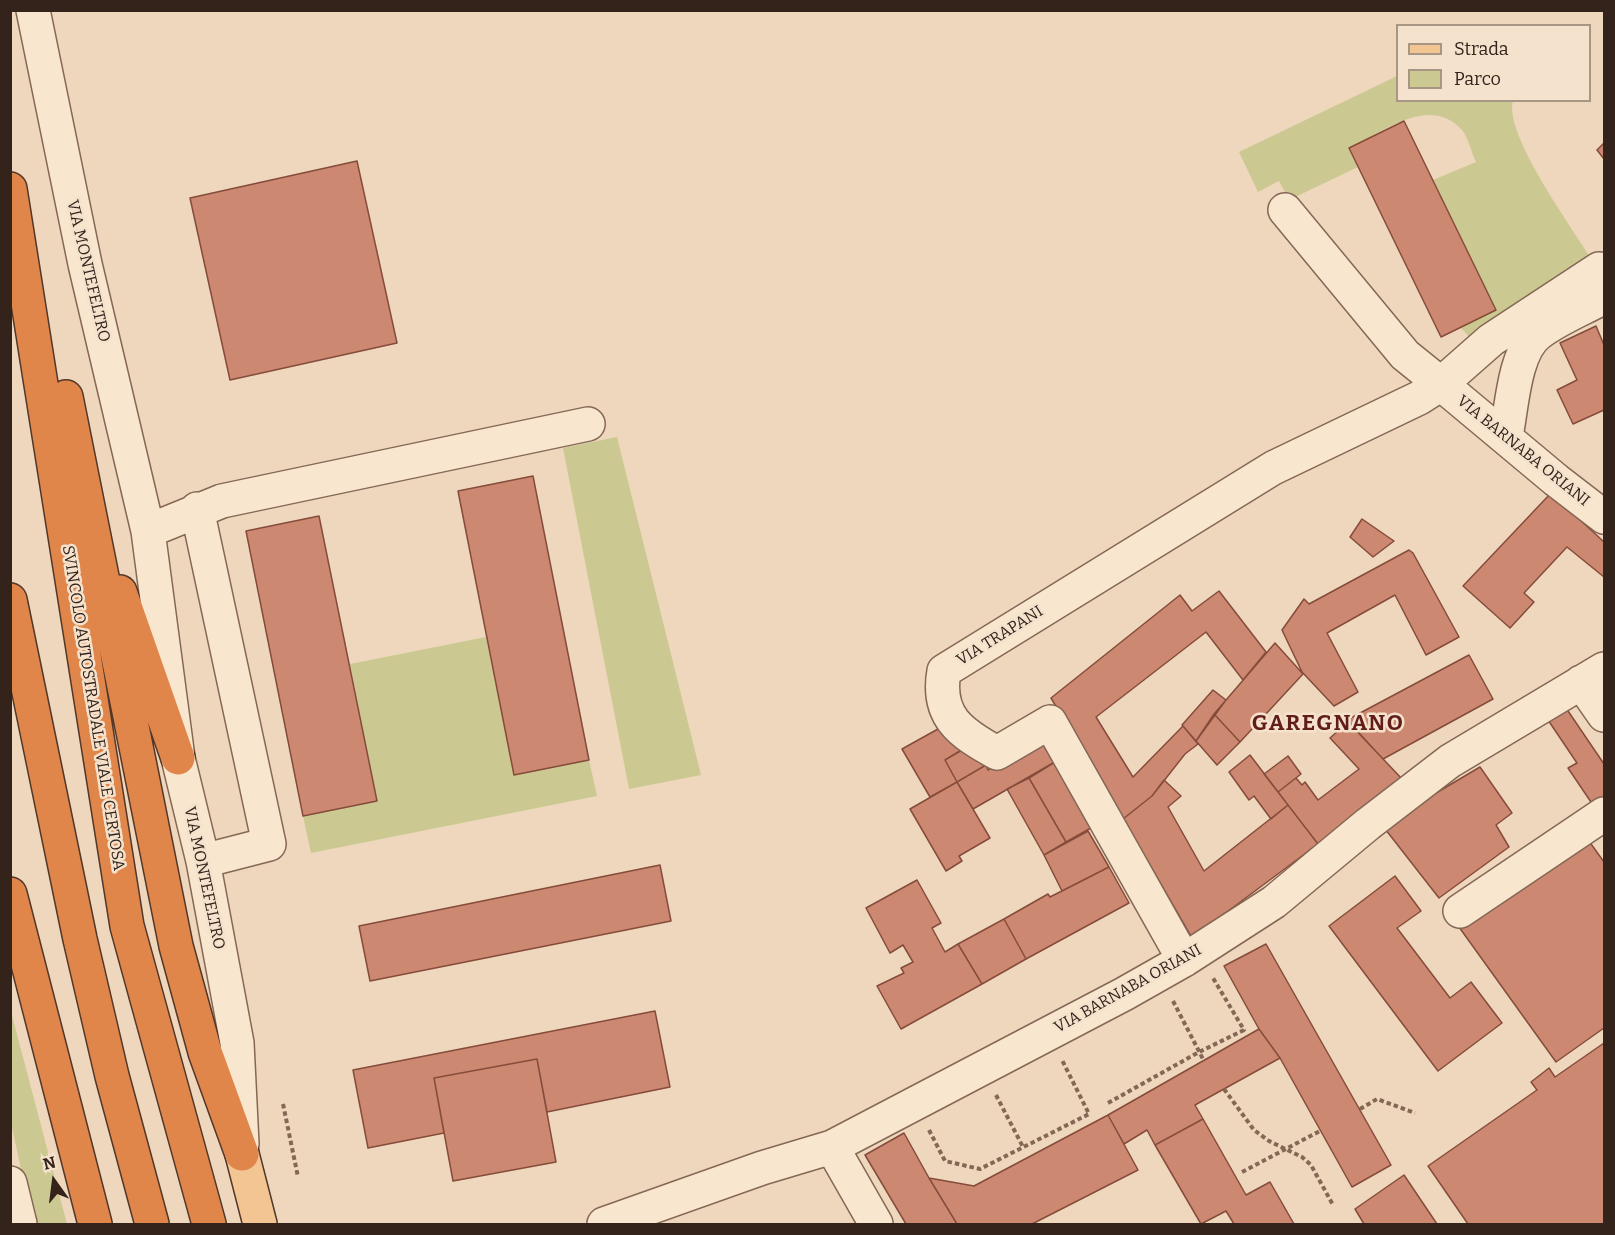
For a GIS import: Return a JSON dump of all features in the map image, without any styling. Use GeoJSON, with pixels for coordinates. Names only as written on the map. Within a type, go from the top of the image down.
{"type":"FeatureCollection","features":[{"type":"Feature","properties":{"kind":"highway","name":"SVINCOLO AUTOSTRADALE VIALE CERTOSA"},"geometry":{"type":"LineString","coordinates":[[10,189],[127,926],[208,1222]]}},
{"type":"Feature","properties":{"kind":"highway"},"geometry":{"type":"LineString","coordinates":[[26,280],[60,372],[176,946],[206,1052],[242,1154]]}},
{"type":"Feature","properties":{"kind":"highway"},"geometry":{"type":"LineString","coordinates":[[84,485],[178,758]]}},
{"type":"Feature","properties":{"kind":"highway"},"geometry":{"type":"LineString","coordinates":[[10,600],[82,950],[152,1224]]}},
{"type":"Feature","properties":{"kind":"highway"},"geometry":{"type":"LineString","coordinates":[[10,894],[95,1224]]}},
{"type":"Feature","properties":{"kind":"main road","name":"VIA MONTEFELTRO"},"geometry":{"type":"LineString","coordinates":[[242,1154],[260,1224]]}},
{"type":"Feature","properties":{"kind":"street","name":"VIA MONTEFELTRO"},"geometry":{"type":"LineString","coordinates":[[33,10],[85,264],[148,531],[178,758],[203,861],[237,1043],[242,1154]]}},
{"type":"Feature","properties":{"kind":"street","name":"VIA BARNABA ORIANI"},"geometry":{"type":"LineString","coordinates":[[1286,210],[1405,355],[1506,436],[1556,480],[1605,517]]}},
{"type":"Feature","properties":{"kind":"street"},"geometry":{"type":"LineString","coordinates":[[1441,384],[1491,340],[1602,283]]}},
{"type":"Feature","properties":{"kind":"street"},"geometry":{"type":"LineString","coordinates":[[1506,436],[1521,358],[1529,343],[1602,283]]}},
{"type":"Feature","properties":{"kind":"street","name":"VIA TRAPANI"},"geometry":{"type":"LineString","coordinates":[[1198,968],[1050,722],[997,753],[976,742],[951,720],[940,693],[944,671],[1273,468],[1419,398],[1441,384]]}},
{"type":"Feature","properties":{"kind":"street"},"geometry":{"type":"LineString","coordinates":[[148,531],[197,509],[222,501],[588,424]]}},
{"type":"Feature","properties":{"kind":"street"},"geometry":{"type":"LineString","coordinates":[[197,509],[269,844],[203,861]]}},
{"type":"Feature","properties":{"kind":"street"},"geometry":{"type":"LineString","coordinates":[[1593,675],[1605,715]]}},
{"type":"Feature","properties":{"kind":"street","name":"VIA BARNABA ORIANI"},"geometry":{"type":"LineString","coordinates":[[604,1224],[751,1172],[832,1147],[1198,968],[1368,824],[1450,761],[1593,675]]}},
{"type":"Feature","properties":{"kind":"street"},"geometry":{"type":"LineString","coordinates":[[1460,911],[1603,818]]}},
{"type":"Feature","properties":{"kind":"street"},"geometry":{"type":"LineString","coordinates":[[832,1147],[876,1224]]}},
{"type":"Feature","properties":{"kind":"street"},"geometry":{"type":"LineString","coordinates":[[10,1183],[20,1224]]}},
{"type":"Feature","properties":{"kind":"path"},"geometry":{"type":"LineString","coordinates":[[1108,1103],[1199,1052],[1244,1030],[1198,968]]}},
{"type":"Feature","properties":{"kind":"path"},"geometry":{"type":"LineString","coordinates":[[1170,996],[1204,1061]]}},
{"type":"Feature","properties":{"kind":"path"},"geometry":{"type":"LineString","coordinates":[[924,1119],[945,1161],[980,1170],[1089,1114],[1060,1056]]}},
{"type":"Feature","properties":{"kind":"path"},"geometry":{"type":"LineString","coordinates":[[1224,1089],[1254,1130],[1302,1156],[1311,1165],[1333,1204]]}},
{"type":"Feature","properties":{"kind":"path"},"geometry":{"type":"LineString","coordinates":[[994,1092],[1023,1147]]}},
{"type":"Feature","properties":{"kind":"path"},"geometry":{"type":"LineString","coordinates":[[1359,1108],[1377,1099],[1415,1113]]}},
{"type":"Feature","properties":{"kind":"path"},"geometry":{"type":"LineString","coordinates":[[283,1104],[298,1177]]}},
{"type":"Feature","properties":{"kind":"path"},"geometry":{"type":"LineString","coordinates":[[1242,1172],[1320,1131]]}},
{"type":"Feature","properties":{"kind":"green space"},"geometry":{"type":"Polygon","coordinates":[[[1396,76],[1396,102],[1513,102],[1513,116],[1518,135],[1529,157],[1556,205],[1592,260],[1474,342],[1460,327],[1496,309],[1433,180],[1476,162],[1460,128],[1447,119],[1434,115],[1404,120],[1349,148],[1358,167],[1289,200],[1279,181],[1258,192],[1239,152],[1396,76]]]}},
{"type":"Feature","properties":{"kind":"green space"},"geometry":{"type":"Polygon","coordinates":[[[617,437],[701,775],[629,789],[563,448],[617,437]]]}},
{"type":"Feature","properties":{"kind":"green space"},"geometry":{"type":"Polygon","coordinates":[[[486,637],[514,774],[589,760],[597,796],[311,853],[303,816],[377,801],[350,664],[486,637]]]}},
{"type":"Feature","properties":{"kind":"green space"},"geometry":{"type":"Polygon","coordinates":[[[10,1008],[67,1224],[33,1224],[11,1123],[10,1008]]]}},
{"type":"Feature","properties":{"kind":"building"},"geometry":{"type":"Polygon","coordinates":[[[1404,121],[1496,310],[1441,337],[1349,148],[1404,121]]]}},
{"type":"Feature","properties":{"kind":"building"},"geometry":{"type":"Polygon","coordinates":[[[1604,143],[1604,159],[1597,150],[1604,143]]]}},
{"type":"Feature","properties":{"kind":"building"},"geometry":{"type":"Polygon","coordinates":[[[357,161],[397,343],[230,380],[190,198],[357,161]]]}},
{"type":"Feature","properties":{"kind":"building"},"geometry":{"type":"Polygon","coordinates":[[[1596,326],[1604,345],[1604,410],[1573,424],[1557,390],[1577,380],[1560,343],[1596,326]]]}},
{"type":"Feature","properties":{"kind":"building"},"geometry":{"type":"Polygon","coordinates":[[[533,476],[589,760],[514,775],[458,491],[533,476]]]}},
{"type":"Feature","properties":{"kind":"building"},"geometry":{"type":"Polygon","coordinates":[[[1551,493],[1604,542],[1604,577],[1567,547],[1524,593],[1534,602],[1510,628],[1463,586],[1551,493]]]}},
{"type":"Feature","properties":{"kind":"building"},"geometry":{"type":"Polygon","coordinates":[[[319,516],[377,801],[303,816],[246,531],[319,516]]]}},
{"type":"Feature","properties":{"kind":"building"},"geometry":{"type":"Polygon","coordinates":[[[1362,519],[1394,541],[1373,557],[1350,537],[1362,519]]]}},
{"type":"Feature","properties":{"kind":"building"},"geometry":{"type":"Polygon","coordinates":[[[1409,550],[1413,553],[1459,637],[1426,655],[1395,595],[1327,633],[1358,692],[1334,706],[1302,672],[1282,630],[1304,599],[1309,604],[1409,550]]]}},
{"type":"Feature","properties":{"kind":"building"},"geometry":{"type":"Polygon","coordinates":[[[1219,591],[1266,652],[1243,680],[1206,632],[1096,717],[1133,777],[1183,726],[1198,744],[1185,754],[1152,796],[1123,819],[1051,698],[1180,595],[1192,611],[1219,591]]]}},
{"type":"Feature","properties":{"kind":"building"},"geometry":{"type":"Polygon","coordinates":[[[1275,643],[1303,674],[1240,742],[1214,714],[1275,643]]]}},
{"type":"Feature","properties":{"kind":"building"},"geometry":{"type":"Polygon","coordinates":[[[1469,655],[1493,699],[1383,759],[1347,720],[1469,655]]]}},
{"type":"Feature","properties":{"kind":"building"},"geometry":{"type":"Polygon","coordinates":[[[1213,690],[1226,700],[1196,741],[1182,725],[1213,690]]]}},
{"type":"Feature","properties":{"kind":"building"},"geometry":{"type":"Polygon","coordinates":[[[1566,708],[1604,764],[1604,797],[1593,805],[1568,768],[1577,763],[1548,720],[1566,708]]]}},
{"type":"Feature","properties":{"kind":"building"},"geometry":{"type":"Polygon","coordinates":[[[1214,714],[1240,742],[1217,765],[1196,741],[1214,714]]]}},
{"type":"Feature","properties":{"kind":"building"},"geometry":{"type":"Polygon","coordinates":[[[1348,722],[1403,780],[1318,844],[1278,792],[1296,778],[1302,785],[1305,782],[1318,800],[1359,769],[1330,738],[1348,722]]]}},
{"type":"Feature","properties":{"kind":"building"},"geometry":{"type":"Polygon","coordinates":[[[947,724],[962,750],[945,760],[957,782],[930,797],[902,749],[947,724]]]}},
{"type":"Feature","properties":{"kind":"building"},"geometry":{"type":"Polygon","coordinates":[[[1048,735],[1060,759],[973,809],[957,782],[986,765],[988,770],[1048,735]]]}},
{"type":"Feature","properties":{"kind":"building"},"geometry":{"type":"Polygon","coordinates":[[[973,743],[986,765],[957,782],[945,760],[973,743]]]}},
{"type":"Feature","properties":{"kind":"building"},"geometry":{"type":"Polygon","coordinates":[[[1250,755],[1288,805],[1271,819],[1254,796],[1249,800],[1229,772],[1250,755]]]}},
{"type":"Feature","properties":{"kind":"building"},"geometry":{"type":"Polygon","coordinates":[[[1288,756],[1301,774],[1278,792],[1264,774],[1288,756]]]}},
{"type":"Feature","properties":{"kind":"building"},"geometry":{"type":"Polygon","coordinates":[[[1060,759],[1098,824],[1066,842],[1029,778],[1060,759]]]}},
{"type":"Feature","properties":{"kind":"building"},"geometry":{"type":"Polygon","coordinates":[[[1480,767],[1512,813],[1496,825],[1509,847],[1439,898],[1382,825],[1480,767]]]}},
{"type":"Feature","properties":{"kind":"building"},"geometry":{"type":"Polygon","coordinates":[[[1029,778],[1066,842],[1044,855],[1007,789],[1029,778]]]}},
{"type":"Feature","properties":{"kind":"building"},"geometry":{"type":"Polygon","coordinates":[[[1164,780],[1181,796],[1168,807],[1204,871],[1288,805],[1318,844],[1192,938],[1123,819],[1152,796],[1164,780]]]}},
{"type":"Feature","properties":{"kind":"building"},"geometry":{"type":"Polygon","coordinates":[[[957,782],[990,838],[959,856],[962,861],[946,871],[910,809],[957,782]]]}},
{"type":"Feature","properties":{"kind":"building"},"geometry":{"type":"Polygon","coordinates":[[[1088,831],[1109,867],[1062,891],[1044,855],[1088,831]]]}},
{"type":"Feature","properties":{"kind":"building"},"geometry":{"type":"Polygon","coordinates":[[[1586,837],[1604,862],[1604,1028],[1556,1062],[1459,927],[1586,837]]]}},
{"type":"Feature","properties":{"kind":"building"},"geometry":{"type":"Polygon","coordinates":[[[660,865],[671,921],[370,981],[359,926],[660,865]]]}},
{"type":"Feature","properties":{"kind":"building"},"geometry":{"type":"Polygon","coordinates":[[[1109,867],[1129,903],[1026,959],[1004,919],[1048,894],[1050,897],[1109,867]]]}},
{"type":"Feature","properties":{"kind":"building"},"geometry":{"type":"Polygon","coordinates":[[[1395,876],[1421,911],[1397,928],[1450,998],[1471,982],[1502,1023],[1438,1071],[1329,926],[1395,876]]]}},
{"type":"Feature","properties":{"kind":"building"},"geometry":{"type":"Polygon","coordinates":[[[917,880],[941,923],[932,928],[945,952],[958,944],[982,984],[901,1029],[877,986],[904,973],[901,968],[913,962],[903,945],[890,953],[866,908],[917,880]]]}},
{"type":"Feature","properties":{"kind":"building"},"geometry":{"type":"Polygon","coordinates":[[[1004,919],[1026,959],[982,984],[958,944],[1004,919]]]}},
{"type":"Feature","properties":{"kind":"building"},"geometry":{"type":"Polygon","coordinates":[[[1266,944],[1391,1165],[1352,1187],[1280,1058],[1259,1029],[1224,966],[1266,944]]]}},
{"type":"Feature","properties":{"kind":"building"},"geometry":{"type":"Polygon","coordinates":[[[655,1011],[670,1087],[547,1112],[537,1059],[434,1078],[444,1133],[368,1148],[353,1070],[655,1011]]]}},
{"type":"Feature","properties":{"kind":"building"},"geometry":{"type":"Polygon","coordinates":[[[1259,1029],[1280,1058],[1195,1105],[1203,1119],[1155,1145],[1147,1130],[1124,1144],[1108,1115],[1259,1029]]]}},
{"type":"Feature","properties":{"kind":"building"},"geometry":{"type":"Polygon","coordinates":[[[1604,1043],[1604,1224],[1468,1224],[1428,1166],[1537,1090],[1531,1082],[1549,1068],[1555,1077],[1604,1043]]]}},
{"type":"Feature","properties":{"kind":"building"},"geometry":{"type":"Polygon","coordinates":[[[537,1059],[556,1162],[453,1181],[434,1078],[537,1059]]]}},
{"type":"Feature","properties":{"kind":"building"},"geometry":{"type":"Polygon","coordinates":[[[1108,1115],[1138,1170],[1032,1224],[957,1224],[929,1178],[974,1186],[1108,1115]]]}},
{"type":"Feature","properties":{"kind":"building"},"geometry":{"type":"Polygon","coordinates":[[[1203,1119],[1246,1195],[1270,1182],[1294,1224],[1234,1224],[1226,1211],[1201,1224],[1155,1145],[1203,1119]]]}},
{"type":"Feature","properties":{"kind":"building"},"geometry":{"type":"Polygon","coordinates":[[[904,1133],[957,1224],[906,1224],[865,1155],[904,1133]]]}},
{"type":"Feature","properties":{"kind":"building"},"geometry":{"type":"Polygon","coordinates":[[[1404,1175],[1437,1224],[1364,1224],[1355,1209],[1404,1175]]]}},
{"type":"Feature","properties":{"kind":"district","name":"GAREGNANO"},"geometry":{"type":"Point","coordinates":[1328,724]}}]}
